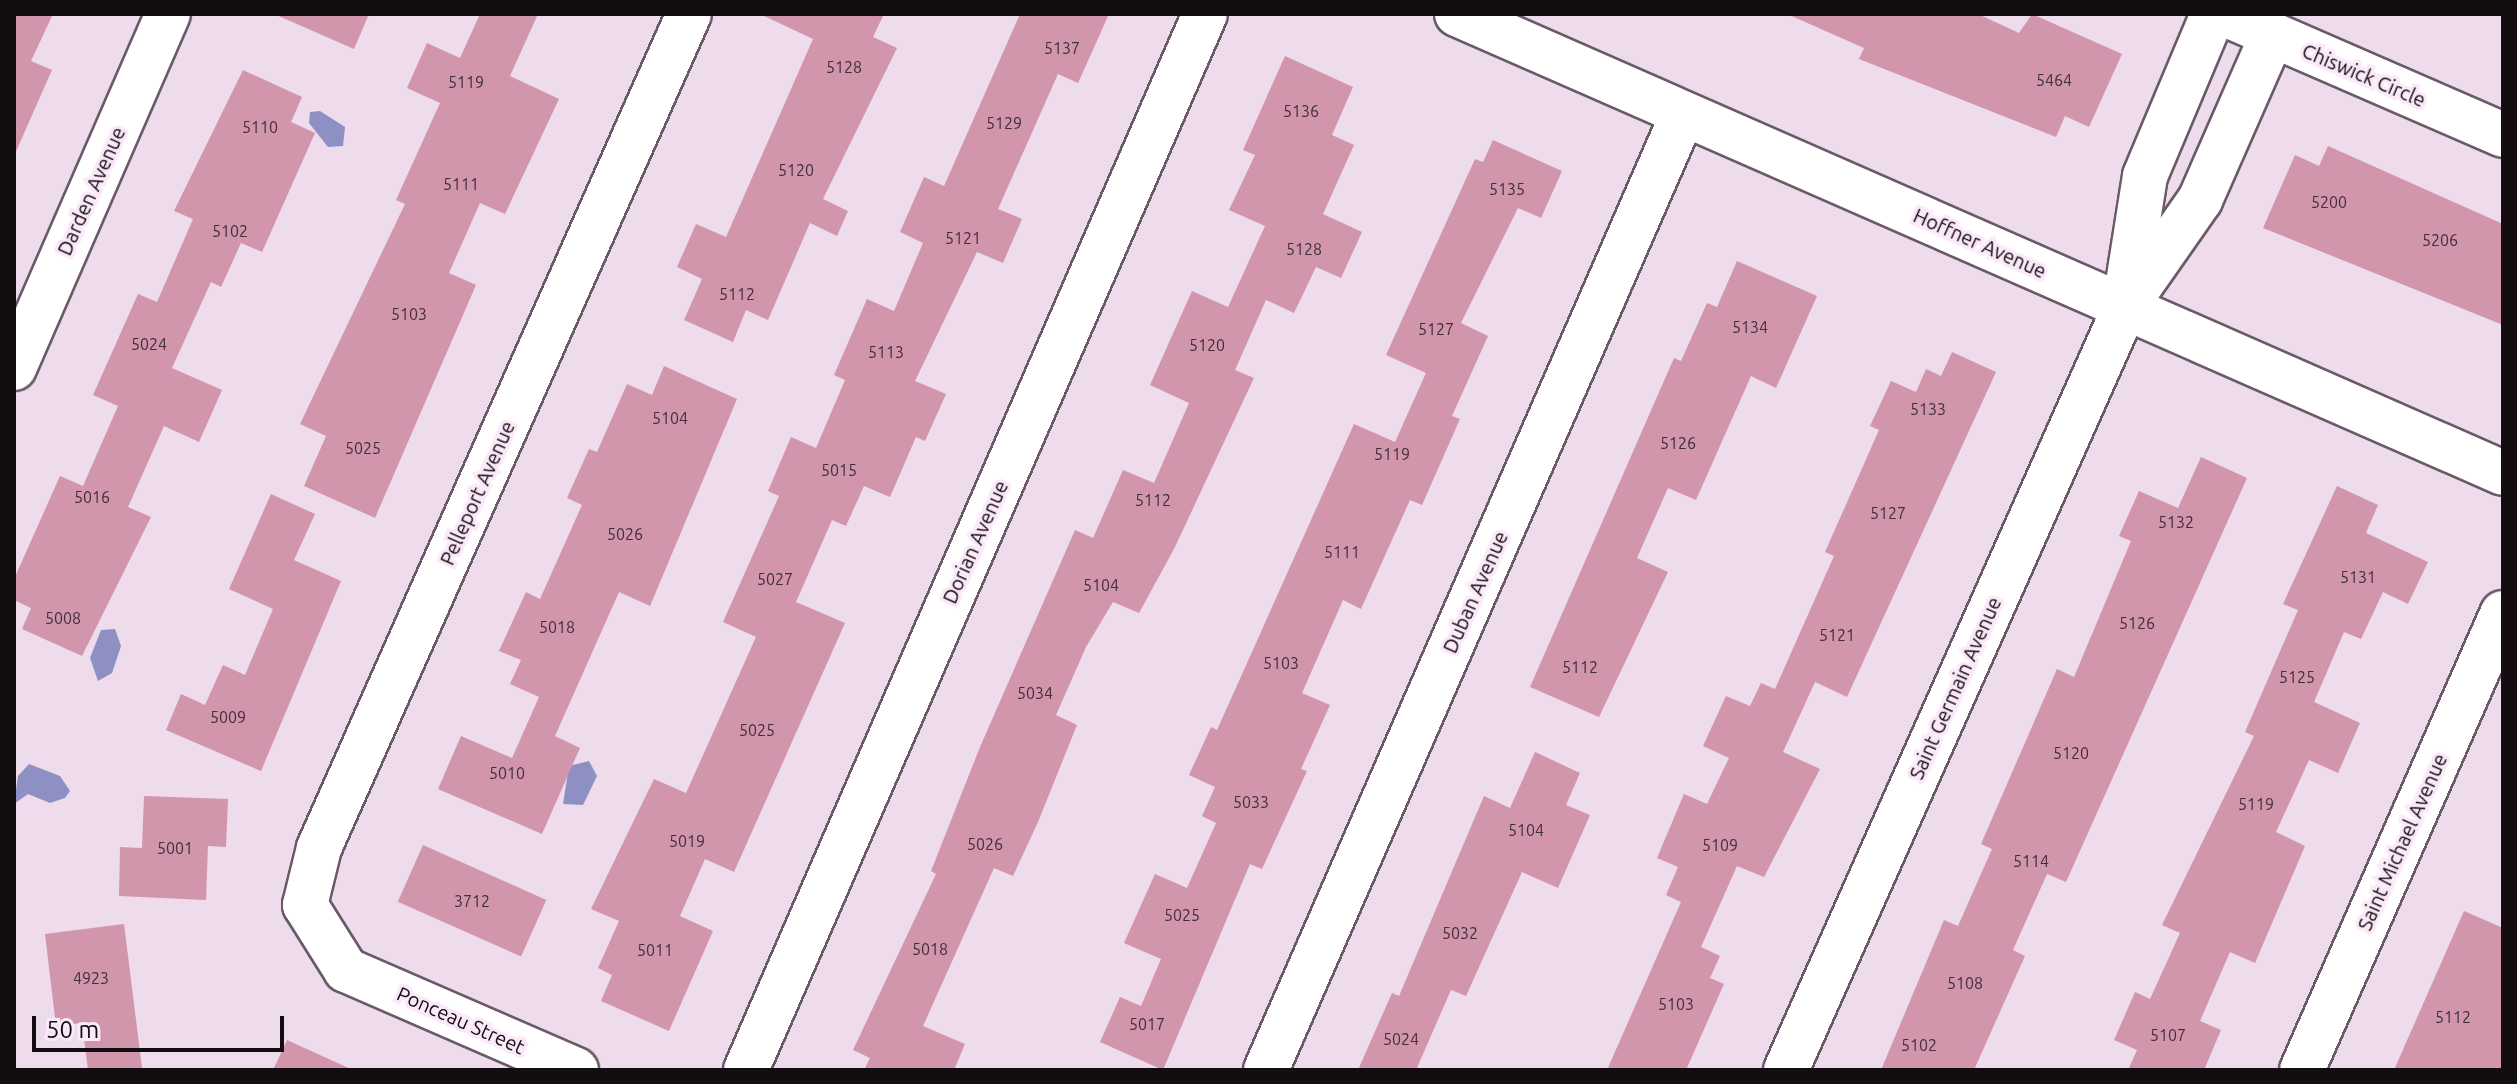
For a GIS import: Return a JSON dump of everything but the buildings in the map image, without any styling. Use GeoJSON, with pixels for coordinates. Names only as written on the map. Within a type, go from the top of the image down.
{"type":"FeatureCollection","features":[{"type":"Feature","properties":{"kind":"street","name":"Darden Avenue"},"geometry":{"type":"LineString","coordinates":[[14,368],[168,14]]}},
{"type":"Feature","properties":{"kind":"street","name":"Pelleport Avenue"},"geometry":{"type":"LineString","coordinates":[[346,970],[305,905],[319,848],[689,14]]}},
{"type":"Feature","properties":{"kind":"street","name":"Dorian Avenue"},"geometry":{"type":"LineString","coordinates":[[746,1070],[1205,14]]}},
{"type":"Feature","properties":{"kind":"street","name":"Hoffner Avenue"},"geometry":{"type":"LineString","coordinates":[[1457,14],[2503,473]]}},
{"type":"Feature","properties":{"kind":"street"},"geometry":{"type":"LineString","coordinates":[[2125,307],[2145,176],[2213,14]]}},
{"type":"Feature","properties":{"kind":"street","name":"Chiswick Circle"},"geometry":{"type":"LineString","coordinates":[[2225,14],[2503,135]]}},
{"type":"Feature","properties":{"kind":"street"},"geometry":{"type":"LineString","coordinates":[[2125,307],[2200,200],[2272,36]]}},
{"type":"Feature","properties":{"kind":"street","name":"Duban Avenue"},"geometry":{"type":"LineString","coordinates":[[1266,1070],[1683,114]]}},
{"type":"Feature","properties":{"kind":"street","name":"Saint Germain Avenue"},"geometry":{"type":"LineString","coordinates":[[1786,1070],[2125,307]]}},
{"type":"Feature","properties":{"kind":"street","name":"Saint Michael Avenue"},"geometry":{"type":"LineString","coordinates":[[2302,1070],[2503,613]]}},
{"type":"Feature","properties":{"kind":"street","name":"Ponceau Street"},"geometry":{"type":"LineString","coordinates":[[346,970],[576,1070]]}},
{"type":"Feature","properties":{"kind":"water"},"geometry":{"type":"Polygon","coordinates":[[[320,111],[345,127],[343,146],[328,147],[309,123],[310,112],[320,111]]]}},
{"type":"Feature","properties":{"kind":"water"},"geometry":{"type":"Polygon","coordinates":[[[115,629],[121,646],[112,673],[98,681],[90,658],[101,630],[115,629]]]}},
{"type":"Feature","properties":{"kind":"water"},"geometry":{"type":"Polygon","coordinates":[[[589,761],[597,776],[583,805],[563,804],[569,766],[589,761]]]}},
{"type":"Feature","properties":{"kind":"water"},"geometry":{"type":"Polygon","coordinates":[[[29,764],[60,776],[70,791],[65,798],[50,803],[28,794],[14,804],[18,776],[29,764]]]}}]}
